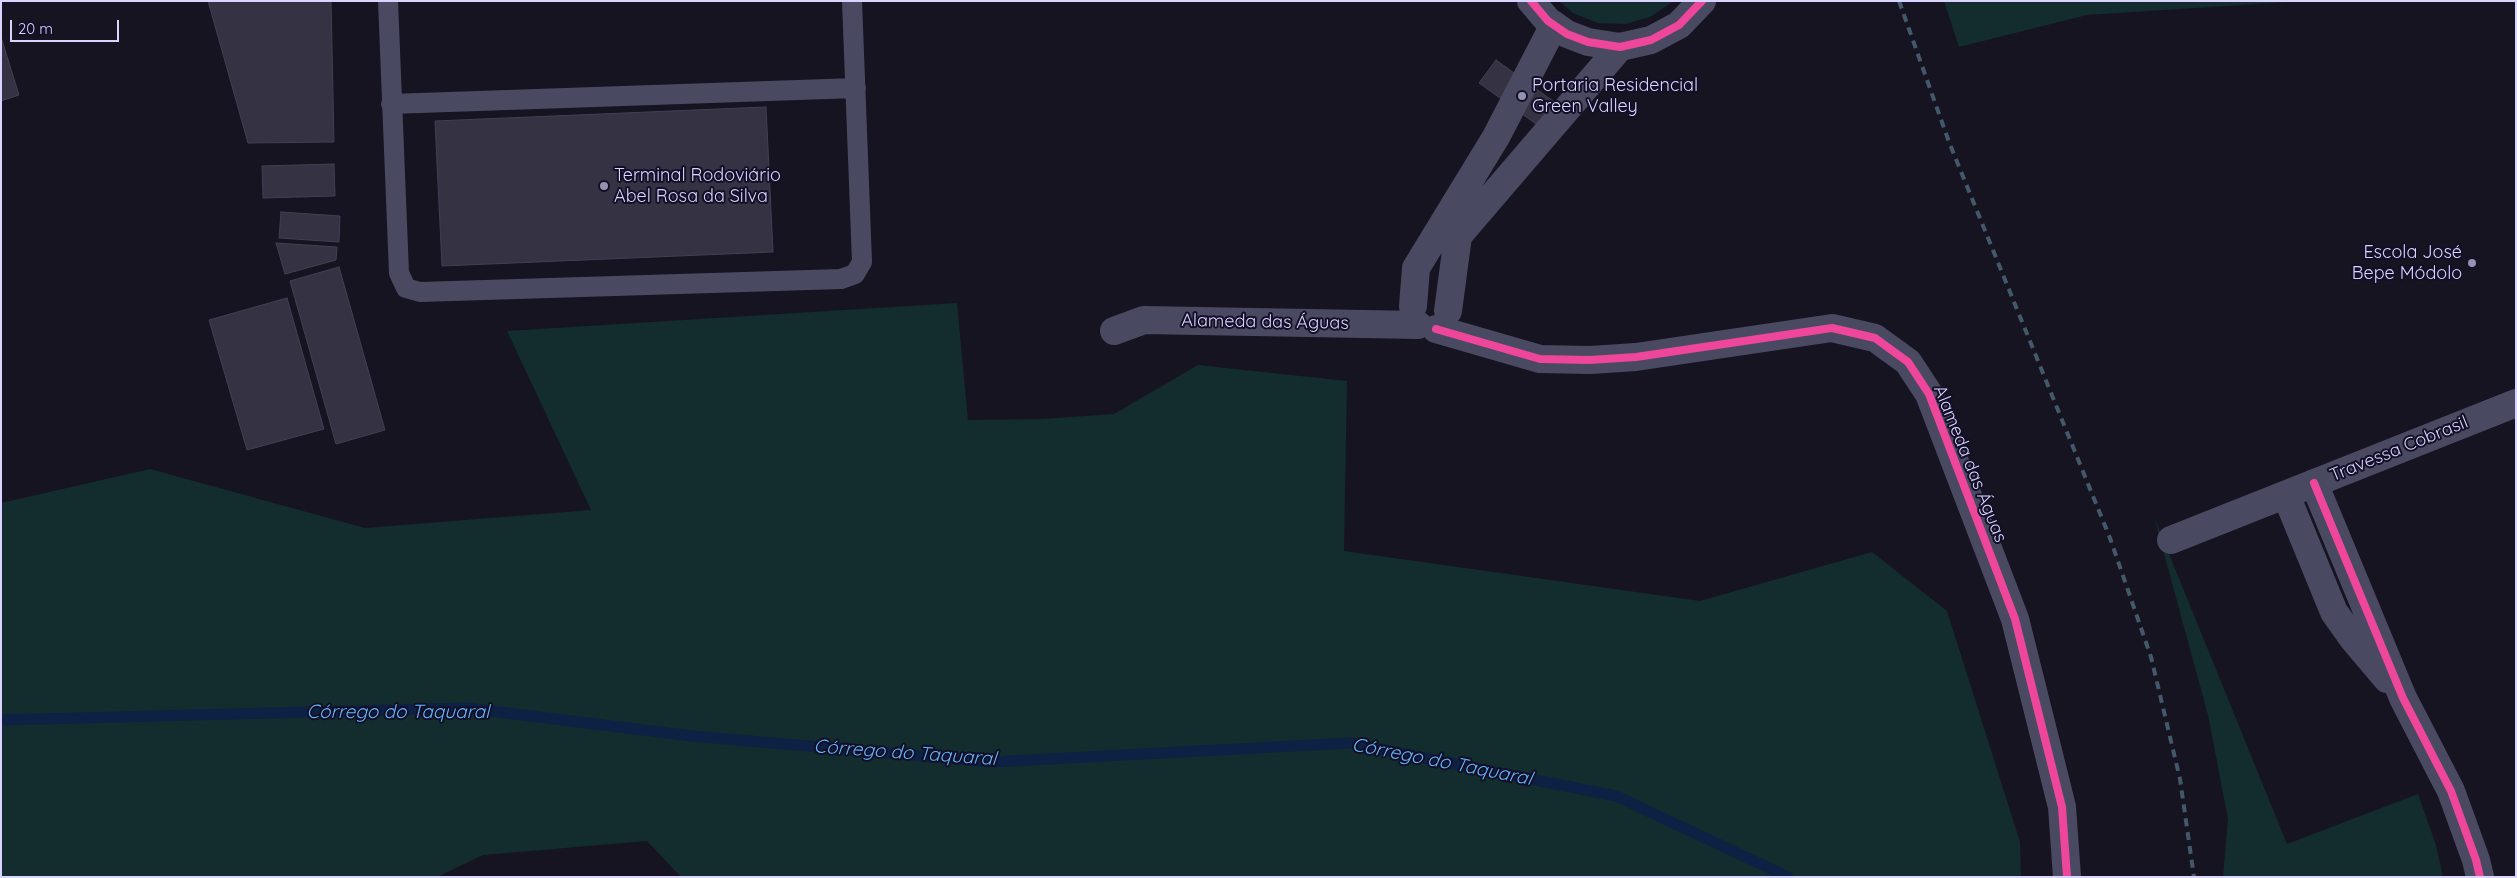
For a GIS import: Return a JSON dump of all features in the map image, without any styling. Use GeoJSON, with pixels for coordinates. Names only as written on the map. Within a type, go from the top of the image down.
{"type":"FeatureCollection","features":[{"type":"Feature","properties":{"kind":"street"},"geometry":{"type":"LineString","coordinates":[[1531,1],[1554,25],[1567,34],[1588,42],[1620,47],[1651,40],[1679,26],[1702,2]]}},
{"type":"Feature","properties":{"kind":"street"},"geometry":{"type":"LineString","coordinates":[[1429,318],[1416,268],[1496,136],[1554,25]]}},
{"type":"Feature","properties":{"kind":"street"},"geometry":{"type":"LineString","coordinates":[[1429,318],[1458,236],[1620,47]]}},
{"type":"Feature","properties":{"kind":"street","name":"Alameda das Águas"},"geometry":{"type":"LineString","coordinates":[[1114,331],[1144,320],[1429,318],[1540,359],[1590,360],[1636,356],[1832,328],[1876,338],[1908,362],[1929,394],[2015,619],[2062,807],[2067,877]]}},
{"type":"Feature","properties":{"kind":"street","name":"Travessa Cobrasil"},"geometry":{"type":"LineString","coordinates":[[2171,540],[2516,403]]}},
{"type":"Feature","properties":{"kind":"street"},"geometry":{"type":"LineString","coordinates":[[2314,483],[2403,698],[2451,791],[2476,860],[2480,877]]}},
{"type":"Feature","properties":{"kind":"street"},"geometry":{"type":"LineString","coordinates":[[2286,495],[2334,612],[2354,640],[2403,698]]}},
{"type":"Feature","properties":{"kind":"lane"},"geometry":{"type":"LineString","coordinates":[[388,1],[399,273],[406,288],[420,292],[841,279],[855,274],[862,262],[852,1]]}},
{"type":"Feature","properties":{"kind":"lane"},"geometry":{"type":"LineString","coordinates":[[392,104],[856,88]]}},
{"type":"Feature","properties":{"kind":"green space"},"geometry":{"type":"Polygon","coordinates":[[[1559,1],[1674,1],[1650,17],[1625,24],[1598,23],[1573,13],[1559,1]]]}},
{"type":"Feature","properties":{"kind":"green space"},"geometry":{"type":"Polygon","coordinates":[[[1944,1],[2304,1],[2087,15],[1959,47],[1944,1]]]}},
{"type":"Feature","properties":{"kind":"green space"},"geometry":{"type":"Polygon","coordinates":[[[957,303],[968,420],[1042,419],[1114,414],[1198,365],[1347,381],[1344,551],[1700,601],[1872,552],[1947,611],[2020,842],[2021,877],[681,877],[647,841],[483,855],[437,877],[1,877],[1,503],[150,469],[365,528],[591,510],[507,331],[957,303]]]}},
{"type":"Feature","properties":{"kind":"green space"},"geometry":{"type":"Polygon","coordinates":[[[2154,517],[2287,844],[2418,794],[2436,845],[2443,877],[2223,877],[2228,819],[2208,715],[2154,517]]]}},
{"type":"Feature","properties":{"kind":"building"},"geometry":{"type":"Polygon","coordinates":[[[208,1],[331,1],[334,142],[248,143],[208,1]]]}},
{"type":"Feature","properties":{"kind":"building"},"geometry":{"type":"Polygon","coordinates":[[[1,37],[19,95],[1,101],[1,37]]]}},
{"type":"Feature","properties":{"kind":"building","name":"Portaria Residencial Green Valley"},"geometry":{"type":"Polygon","coordinates":[[[1496,60],[1560,106],[1543,129],[1479,83],[1496,60]]]}},
{"type":"Feature","properties":{"kind":"building","name":"Terminal Rodoviário Abel Rosa da Silva"},"geometry":{"type":"Polygon","coordinates":[[[766,107],[773,252],[442,266],[435,121],[766,107]]]}},
{"type":"Feature","properties":{"kind":"building"},"geometry":{"type":"Polygon","coordinates":[[[334,164],[335,196],[263,198],[262,166],[334,164]]]}},
{"type":"Feature","properties":{"kind":"building"},"geometry":{"type":"Polygon","coordinates":[[[281,212],[340,216],[339,242],[279,238],[281,212]]]}},
{"type":"Feature","properties":{"kind":"building"},"geometry":{"type":"Polygon","coordinates":[[[276,243],[337,247],[336,260],[285,274],[276,243]]]}},
{"type":"Feature","properties":{"kind":"building"},"geometry":{"type":"Polygon","coordinates":[[[339,267],[385,430],[336,444],[290,281],[339,267]]]}},
{"type":"Feature","properties":{"kind":"building"},"geometry":{"type":"Polygon","coordinates":[[[287,298],[324,429],[247,450],[209,320],[287,298]]]}},
{"type":"Feature","properties":{"kind":"waterway","name":"Córrego do Taquaral"},"geometry":{"type":"LineString","coordinates":[[1,720],[466,708],[692,736],[992,762],[1350,743],[1616,796],[1788,877]]}},
{"type":"Feature","properties":{"kind":"railway"},"geometry":{"type":"LineString","coordinates":[[1899,1],[1949,142],[2110,538],[2151,657],[2180,779],[2194,877]]}},
{"type":"Feature","properties":{"kind":"cycle path"},"geometry":{"type":"LineString","coordinates":[[1531,1],[1548,21],[1567,34],[1588,42],[1620,47],[1651,40],[1679,25],[1702,1]]}},
{"type":"Feature","properties":{"kind":"cycle path"},"geometry":{"type":"LineString","coordinates":[[1436,329],[1540,359],[1590,360],[1636,357],[1832,328],[1875,338],[1908,362],[1929,394],[2015,619],[2062,807],[2067,877]]}},
{"type":"Feature","properties":{"kind":"cycle path"},"geometry":{"type":"LineString","coordinates":[[2314,483],[2403,698],[2451,791],[2476,860],[2480,877]]}},
{"type":"Feature","properties":{"kind":"place","name":"Portaria Residencial Green Valley"},"geometry":{"type":"Point","coordinates":[1522,96]}},
{"type":"Feature","properties":{"kind":"place","name":"Terminal Rodoviário Abel Rosa da Silva"},"geometry":{"type":"Point","coordinates":[604,186]}},
{"type":"Feature","properties":{"kind":"place","name":"Escola José Bepe Módolo"},"geometry":{"type":"Point","coordinates":[2472,263]}}]}
